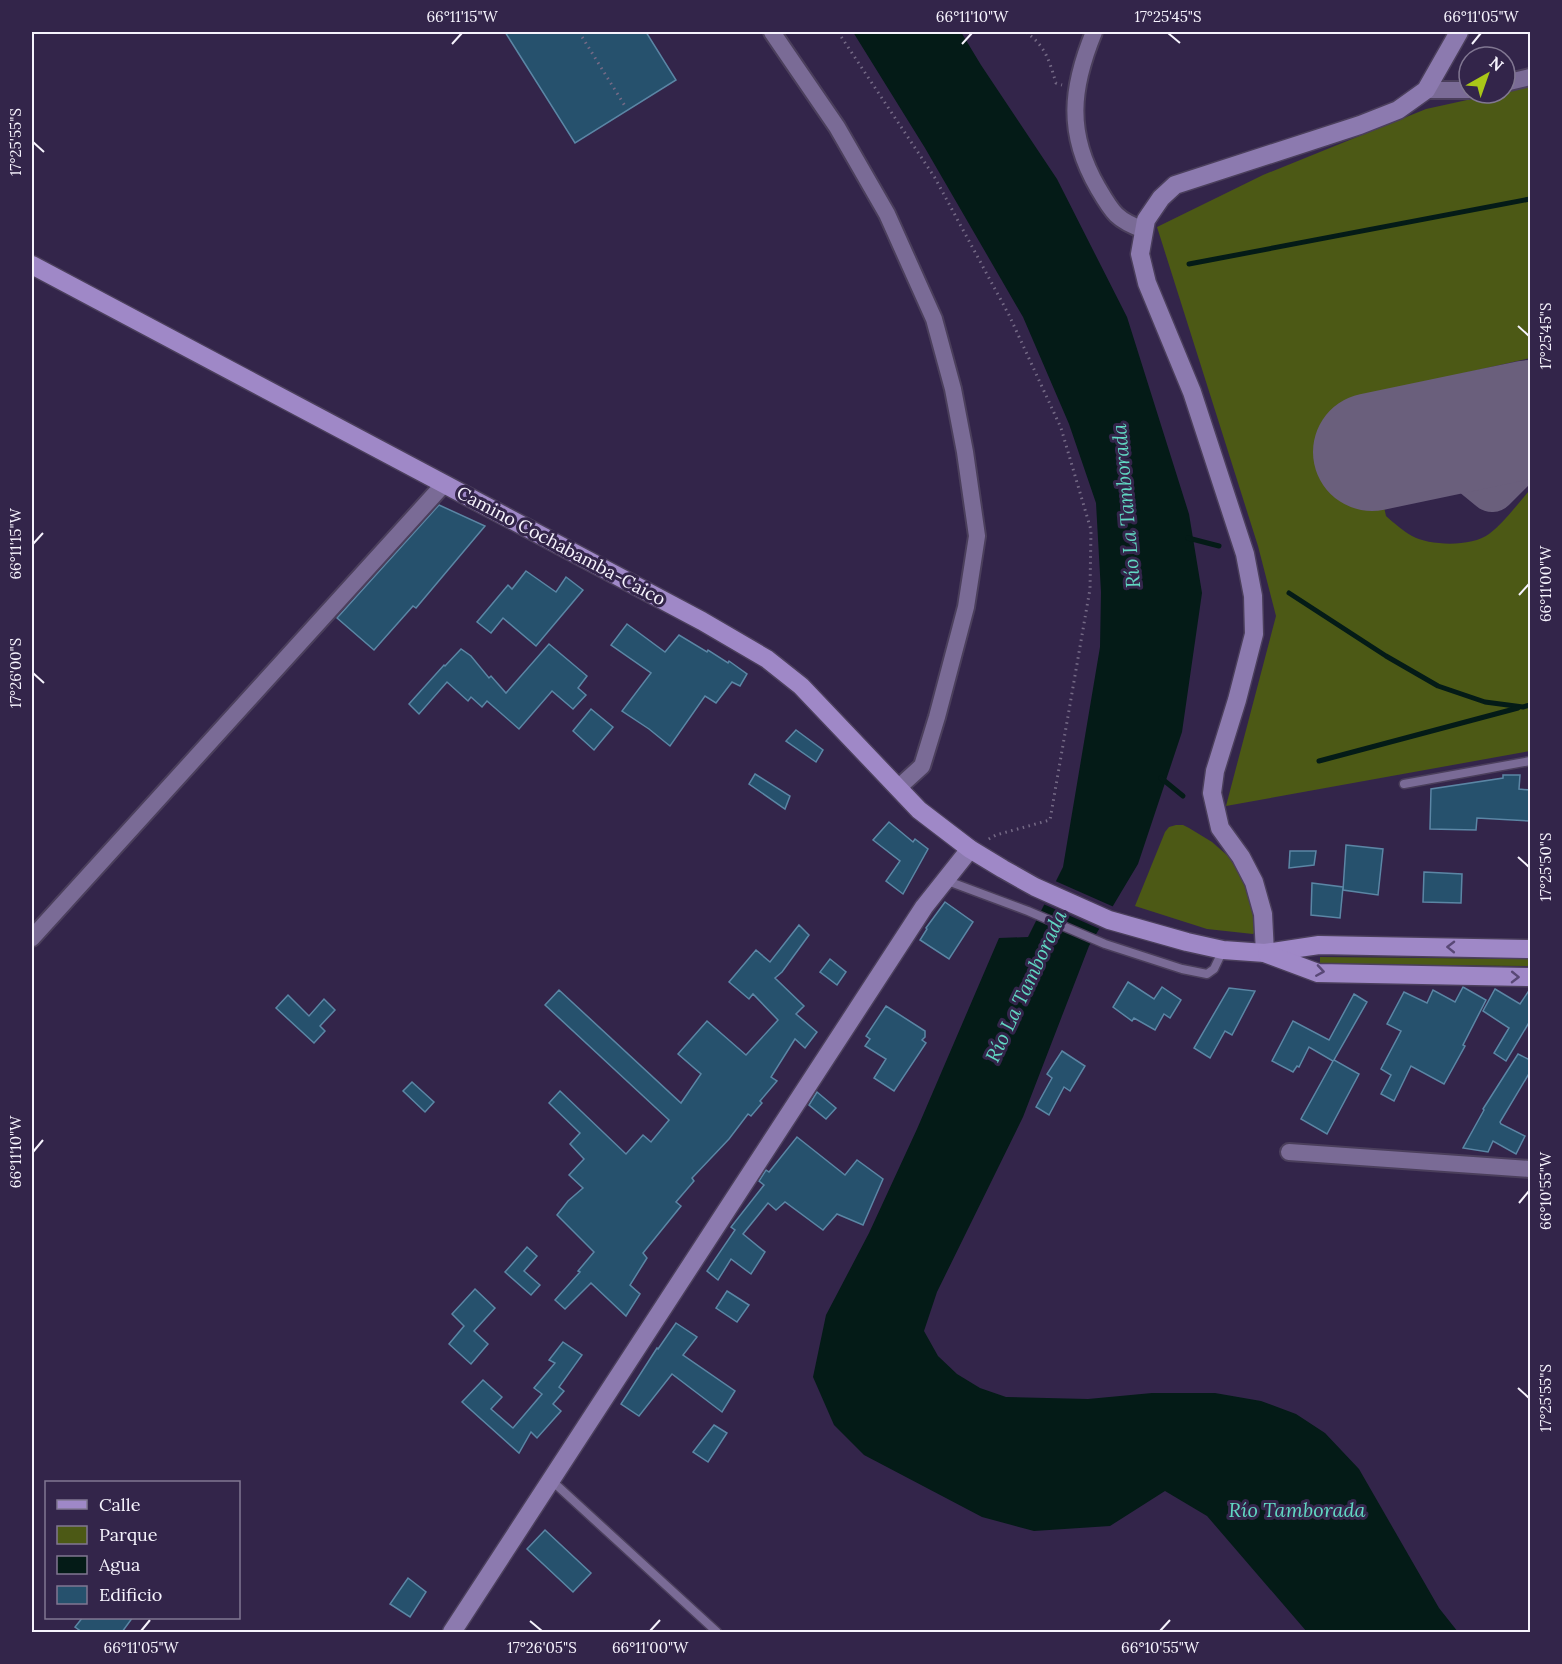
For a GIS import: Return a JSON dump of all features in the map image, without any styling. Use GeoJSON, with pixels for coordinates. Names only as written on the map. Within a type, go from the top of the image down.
{"type":"FeatureCollection","features":[{"type":"Feature","properties":{"kind":"main road","name":"Camino Cochabamba-Caico"},"geometry":{"type":"LineString","coordinates":[[32,265],[702,621],[767,659],[801,686],[918,810],[970,849],[1003,869],[1044,891],[1109,920],[1154,934],[1223,950],[1265,953]]}},
{"type":"Feature","properties":{"kind":"main road"},"geometry":{"type":"LineString","coordinates":[[1265,953],[1319,945],[1530,949]]}},
{"type":"Feature","properties":{"kind":"main road"},"geometry":{"type":"LineString","coordinates":[[1265,953],[1318,973],[1530,977]]}},
{"type":"Feature","properties":{"kind":"street"},"geometry":{"type":"LineString","coordinates":[[772,32],[837,127],[887,214],[934,319],[953,389],[965,452],[977,536],[966,607],[922,766],[898,788]]}},
{"type":"Feature","properties":{"kind":"street"},"geometry":{"type":"LineString","coordinates":[[1094,32],[1078,78],[1075,109],[1077,140],[1089,172],[1112,212],[1128,224],[1144,230]]}},
{"type":"Feature","properties":{"kind":"street"},"geometry":{"type":"LineString","coordinates":[[1265,953],[1263,914],[1254,882],[1241,857],[1220,828],[1212,793],[1215,771],[1254,634],[1253,596],[1245,554],[1192,392],[1147,283],[1140,254],[1146,220],[1161,198],[1175,185],[1360,125],[1398,110],[1426,90],[1459,32]]}},
{"type":"Feature","properties":{"kind":"street"},"geometry":{"type":"LineString","coordinates":[[1426,90],[1457,90]]}},
{"type":"Feature","properties":{"kind":"street"},"geometry":{"type":"LineString","coordinates":[[32,938],[444,484]]}},
{"type":"Feature","properties":{"kind":"street"},"geometry":{"type":"LineString","coordinates":[[452,1632],[924,907],[970,849]]}},
{"type":"Feature","properties":{"kind":"street"},"geometry":{"type":"LineString","coordinates":[[1289,1152],[1530,1169]]}},
{"type":"Feature","properties":{"kind":"lane"},"geometry":{"type":"LineString","coordinates":[[1404,784],[1530,761]]}},
{"type":"Feature","properties":{"kind":"lane"},"geometry":{"type":"LineString","coordinates":[[945,880],[1028,911],[1105,944],[1182,969],[1207,974],[1214,969],[1223,950]]}},
{"type":"Feature","properties":{"kind":"lane"},"geometry":{"type":"LineString","coordinates":[[550,1480],[717,1632]]}},
{"type":"Feature","properties":{"kind":"path"},"geometry":{"type":"LineString","coordinates":[[579,32],[626,106]]}},
{"type":"Feature","properties":{"kind":"path"},"geometry":{"type":"LineString","coordinates":[[838,32],[935,178],[1009,315],[1061,428],[1091,530],[1090,589],[1050,820],[996,835],[970,849]]}},
{"type":"Feature","properties":{"kind":"path"},"geometry":{"type":"LineString","coordinates":[[1026,32],[1035,38],[1046,53],[1056,83],[1077,92]]}},
{"type":"Feature","properties":{"kind":"green space"},"geometry":{"type":"Polygon","coordinates":[[[1530,86],[1530,358],[1360,397],[1386,516],[1412,536],[1429,542],[1451,544],[1482,538],[1500,524],[1530,490],[1530,751],[1226,806],[1276,616],[1258,546],[1157,227],[1263,175],[1426,109],[1457,102],[1457,105],[1517,105],[1517,89],[1530,86]]]}},
{"type":"Feature","properties":{"kind":"green space"},"geometry":{"type":"Polygon","coordinates":[[[1183,825],[1212,842],[1236,863],[1256,910],[1256,931],[1253,934],[1207,929],[1135,906],[1165,832],[1169,827],[1183,825]]]}},
{"type":"Feature","properties":{"kind":"green space"},"geometry":{"type":"Polygon","coordinates":[[[1320,957],[1530,959],[1530,966],[1320,964],[1320,957]]]}},
{"type":"Feature","properties":{"kind":"water","name":"Río Tamborada"},"geometry":{"type":"Polygon","coordinates":[[[853,32],[961,32],[1057,179],[1127,317],[1189,514],[1202,593],[1182,732],[1138,864],[1089,946],[1023,1117],[937,1292],[924,1331],[938,1356],[957,1374],[980,1388],[1006,1397],[1088,1399],[1152,1393],[1215,1393],[1261,1401],[1296,1414],[1325,1433],[1359,1469],[1439,1608],[1458,1632],[1307,1632],[1207,1516],[1165,1491],[1110,1526],[1034,1531],[982,1517],[864,1455],[834,1425],[813,1377],[826,1315],[869,1233],[917,1129],[999,938],[1028,937],[1063,867],[1100,647],[1101,592],[1096,503],[1069,424],[1023,317],[925,148],[853,32]]]}},
{"type":"Feature","properties":{"kind":"pier"},"geometry":{"type":"Polygon","coordinates":[[[1053,880],[1114,907],[1102,930],[1041,903],[1053,880]]]}},
{"type":"Feature","properties":{"kind":"building"},"geometry":{"type":"Polygon","coordinates":[[[505,32],[646,32],[676,80],[575,143],[505,32]]]}},
{"type":"Feature","properties":{"kind":"building"},"geometry":{"type":"Polygon","coordinates":[[[439,505],[485,526],[416,608],[413,606],[374,650],[337,618],[439,505]]]}},
{"type":"Feature","properties":{"kind":"building"},"geometry":{"type":"Polygon","coordinates":[[[526,571],[556,592],[566,577],[583,590],[536,646],[503,618],[491,633],[477,622],[508,585],[512,589],[526,571]]]}},
{"type":"Feature","properties":{"kind":"building"},"geometry":{"type":"Polygon","coordinates":[[[627,624],[665,652],[679,635],[728,663],[729,661],[747,674],[740,686],[732,682],[716,703],[705,696],[670,746],[622,711],[651,673],[611,645],[627,624]]]}},
{"type":"Feature","properties":{"kind":"building"},"geometry":{"type":"Polygon","coordinates":[[[549,644],[587,676],[578,688],[586,695],[573,709],[552,691],[519,729],[487,701],[482,707],[471,697],[468,701],[447,682],[419,714],[409,704],[461,649],[471,656],[489,678],[491,676],[506,693],[549,644]]]}},
{"type":"Feature","properties":{"kind":"building"},"geometry":{"type":"Polygon","coordinates":[[[591,709],[613,727],[594,750],[573,731],[591,709]]]}},
{"type":"Feature","properties":{"kind":"building"},"geometry":{"type":"Polygon","coordinates":[[[796,730],[823,750],[816,762],[786,741],[796,730]]]}},
{"type":"Feature","properties":{"kind":"building"},"geometry":{"type":"Polygon","coordinates":[[[755,774],[790,796],[785,809],[749,784],[755,774]]]}},
{"type":"Feature","properties":{"kind":"building"},"geometry":{"type":"Polygon","coordinates":[[[1503,775],[1520,775],[1519,789],[1530,790],[1530,821],[1477,818],[1476,830],[1430,829],[1431,789],[1503,778],[1503,775]]]}},
{"type":"Feature","properties":{"kind":"building"},"geometry":{"type":"Polygon","coordinates":[[[889,822],[913,842],[915,839],[928,849],[903,894],[886,881],[900,861],[873,840],[889,822]]]}},
{"type":"Feature","properties":{"kind":"building"},"geometry":{"type":"Polygon","coordinates":[[[1346,845],[1383,849],[1378,895],[1343,890],[1346,845]]]}},
{"type":"Feature","properties":{"kind":"building"},"geometry":{"type":"Polygon","coordinates":[[[1290,851],[1316,851],[1314,865],[1289,868],[1290,851]]]}},
{"type":"Feature","properties":{"kind":"building"},"geometry":{"type":"Polygon","coordinates":[[[1424,872],[1462,874],[1461,903],[1423,902],[1424,872]]]}},
{"type":"Feature","properties":{"kind":"building"},"geometry":{"type":"Polygon","coordinates":[[[1312,883],[1343,887],[1340,918],[1311,915],[1312,883]]]}},
{"type":"Feature","properties":{"kind":"building"},"geometry":{"type":"Polygon","coordinates":[[[945,902],[973,922],[949,959],[920,940],[945,902]]]}},
{"type":"Feature","properties":{"kind":"building"},"geometry":{"type":"Polygon","coordinates":[[[799,925],[809,935],[775,978],[804,1006],[796,1014],[817,1032],[805,1048],[795,1039],[771,1077],[777,1081],[760,1101],[762,1103],[751,1116],[748,1114],[729,1139],[692,1178],[694,1181],[676,1202],[681,1206],[643,1253],[647,1258],[630,1285],[640,1294],[626,1316],[591,1283],[565,1309],[555,1300],[594,1252],[557,1215],[583,1188],[569,1175],[584,1159],[570,1144],[580,1133],[549,1103],[560,1091],[626,1154],[643,1135],[651,1142],[669,1120],[545,1005],[559,990],[681,1103],[701,1074],[678,1054],[707,1021],[746,1055],[778,1020],[753,994],[749,999],[729,982],[756,950],[770,962],[799,925]]]}},
{"type":"Feature","properties":{"kind":"building"},"geometry":{"type":"Polygon","coordinates":[[[830,959],[846,972],[837,985],[820,972],[830,959]]]}},
{"type":"Feature","properties":{"kind":"building"},"geometry":{"type":"Polygon","coordinates":[[[1128,982],[1154,999],[1162,987],[1181,1000],[1170,1018],[1164,1014],[1155,1030],[1134,1018],[1132,1021],[1113,1007],[1128,982]]]}},
{"type":"Feature","properties":{"kind":"building"},"geometry":{"type":"Polygon","coordinates":[[[1463,987],[1486,1000],[1444,1084],[1411,1066],[1394,1101],[1381,1094],[1391,1075],[1381,1069],[1401,1031],[1387,1024],[1404,992],[1427,1003],[1433,990],[1455,1002],[1463,987]]]}},
{"type":"Feature","properties":{"kind":"building"},"geometry":{"type":"Polygon","coordinates":[[[1229,988],[1255,991],[1232,1035],[1225,1031],[1210,1058],[1194,1048],[1229,988]]]}},
{"type":"Feature","properties":{"kind":"building"},"geometry":{"type":"Polygon","coordinates":[[[1495,989],[1520,1004],[1530,989],[1530,1021],[1506,1061],[1494,1053],[1509,1028],[1483,1011],[1495,989]]]}},
{"type":"Feature","properties":{"kind":"building"},"geometry":{"type":"Polygon","coordinates":[[[1354,994],[1367,1002],[1334,1060],[1359,1074],[1327,1134],[1301,1119],[1333,1061],[1309,1047],[1299,1067],[1297,1066],[1293,1072],[1272,1061],[1293,1021],[1329,1040],[1354,994]]]}},
{"type":"Feature","properties":{"kind":"building"},"geometry":{"type":"Polygon","coordinates":[[[288,995],[309,1016],[324,999],[335,1010],[320,1026],[325,1031],[314,1043],[276,1008],[288,995]]]}},
{"type":"Feature","properties":{"kind":"building"},"geometry":{"type":"Polygon","coordinates":[[[886,1006],[925,1031],[925,1037],[922,1040],[926,1043],[894,1091],[874,1078],[886,1059],[865,1046],[870,1039],[866,1036],[886,1006]]]}},
{"type":"Feature","properties":{"kind":"building"},"geometry":{"type":"Polygon","coordinates":[[[1062,1051],[1085,1066],[1070,1091],[1064,1087],[1049,1115],[1036,1107],[1052,1078],[1047,1074],[1062,1051]]]}},
{"type":"Feature","properties":{"kind":"building"},"geometry":{"type":"Polygon","coordinates":[[[1518,1054],[1530,1060],[1530,1072],[1500,1122],[1525,1136],[1516,1154],[1493,1141],[1488,1152],[1463,1148],[1483,1109],[1518,1054]]]}},
{"type":"Feature","properties":{"kind":"building"},"geometry":{"type":"Polygon","coordinates":[[[412,1082],[434,1102],[425,1112],[403,1091],[412,1082]]]}},
{"type":"Feature","properties":{"kind":"building"},"geometry":{"type":"Polygon","coordinates":[[[817,1092],[836,1108],[826,1119],[809,1105],[817,1092]]]}},
{"type":"Feature","properties":{"kind":"building"},"geometry":{"type":"Polygon","coordinates":[[[797,1137],[845,1175],[857,1160],[883,1179],[863,1225],[837,1214],[823,1230],[785,1202],[776,1210],[768,1203],[743,1234],[765,1252],[751,1274],[731,1259],[718,1280],[707,1271],[735,1230],[731,1227],[764,1185],[759,1181],[766,1170],[769,1172],[797,1137]]]}},
{"type":"Feature","properties":{"kind":"building"},"geometry":{"type":"Polygon","coordinates":[[[527,1247],[537,1256],[524,1271],[540,1285],[531,1295],[505,1272],[527,1247]]]}},
{"type":"Feature","properties":{"kind":"building"},"geometry":{"type":"Polygon","coordinates":[[[475,1289],[495,1308],[474,1331],[488,1344],[471,1364],[449,1344],[464,1326],[452,1314],[475,1289]]]}},
{"type":"Feature","properties":{"kind":"building"},"geometry":{"type":"Polygon","coordinates":[[[727,1291],[749,1305],[737,1322],[716,1308],[727,1291]]]}},
{"type":"Feature","properties":{"kind":"building"},"geometry":{"type":"Polygon","coordinates":[[[676,1323],[697,1337],[683,1355],[735,1391],[722,1412],[672,1374],[639,1416],[621,1404],[676,1323]]]}},
{"type":"Feature","properties":{"kind":"building"},"geometry":{"type":"Polygon","coordinates":[[[563,1342],[582,1355],[559,1387],[564,1391],[553,1404],[561,1411],[537,1438],[531,1432],[519,1453],[462,1402],[483,1380],[502,1397],[491,1409],[513,1428],[542,1394],[534,1388],[555,1363],[549,1360],[563,1342]]]}},
{"type":"Feature","properties":{"kind":"building"},"geometry":{"type":"Polygon","coordinates":[[[714,1425],[727,1433],[708,1462],[693,1452],[714,1425]]]}},
{"type":"Feature","properties":{"kind":"building"},"geometry":{"type":"Polygon","coordinates":[[[545,1530],[591,1573],[573,1592],[527,1549],[545,1530]]]}},
{"type":"Feature","properties":{"kind":"building"},"geometry":{"type":"Polygon","coordinates":[[[408,1578],[426,1592],[410,1617],[390,1604],[408,1578]]]}},
{"type":"Feature","properties":{"kind":"building"},"geometry":{"type":"Polygon","coordinates":[[[81,1619],[132,1619],[122,1632],[82,1632],[75,1627],[81,1619]]]}},
{"type":"Feature","properties":{"kind":"waterway"},"geometry":{"type":"LineString","coordinates":[[1189,264],[1530,199]]}},
{"type":"Feature","properties":{"kind":"waterway"},"geometry":{"type":"LineString","coordinates":[[1188,538],[1219,546]]}},
{"type":"Feature","properties":{"kind":"waterway"},"geometry":{"type":"LineString","coordinates":[[1289,593],[1386,656],[1438,686],[1485,702],[1523,707],[1530,705]]}},
{"type":"Feature","properties":{"kind":"waterway"},"geometry":{"type":"LineString","coordinates":[[1319,761],[1518,708]]}},
{"type":"Feature","properties":{"kind":"waterway"},"geometry":{"type":"LineString","coordinates":[[1161,778],[1183,796]]}},
{"type":"Feature","properties":{"kind":"taxiway"},"geometry":{"type":"LineString","coordinates":[[1470,470],[1492,488],[1530,450]]}},
{"type":"Feature","properties":{"kind":"runway"},"geometry":{"type":"LineString","coordinates":[[1372,452],[1530,419]]}},
{"type":"Feature","properties":{"kind":"water label","name":"Río La Tamborada"},"geometry":{"type":"Point","coordinates":[1126,506]}},
{"type":"Feature","properties":{"kind":"water label","name":"Río La Tamborada"},"geometry":{"type":"Point","coordinates":[1026,986]}}]}
